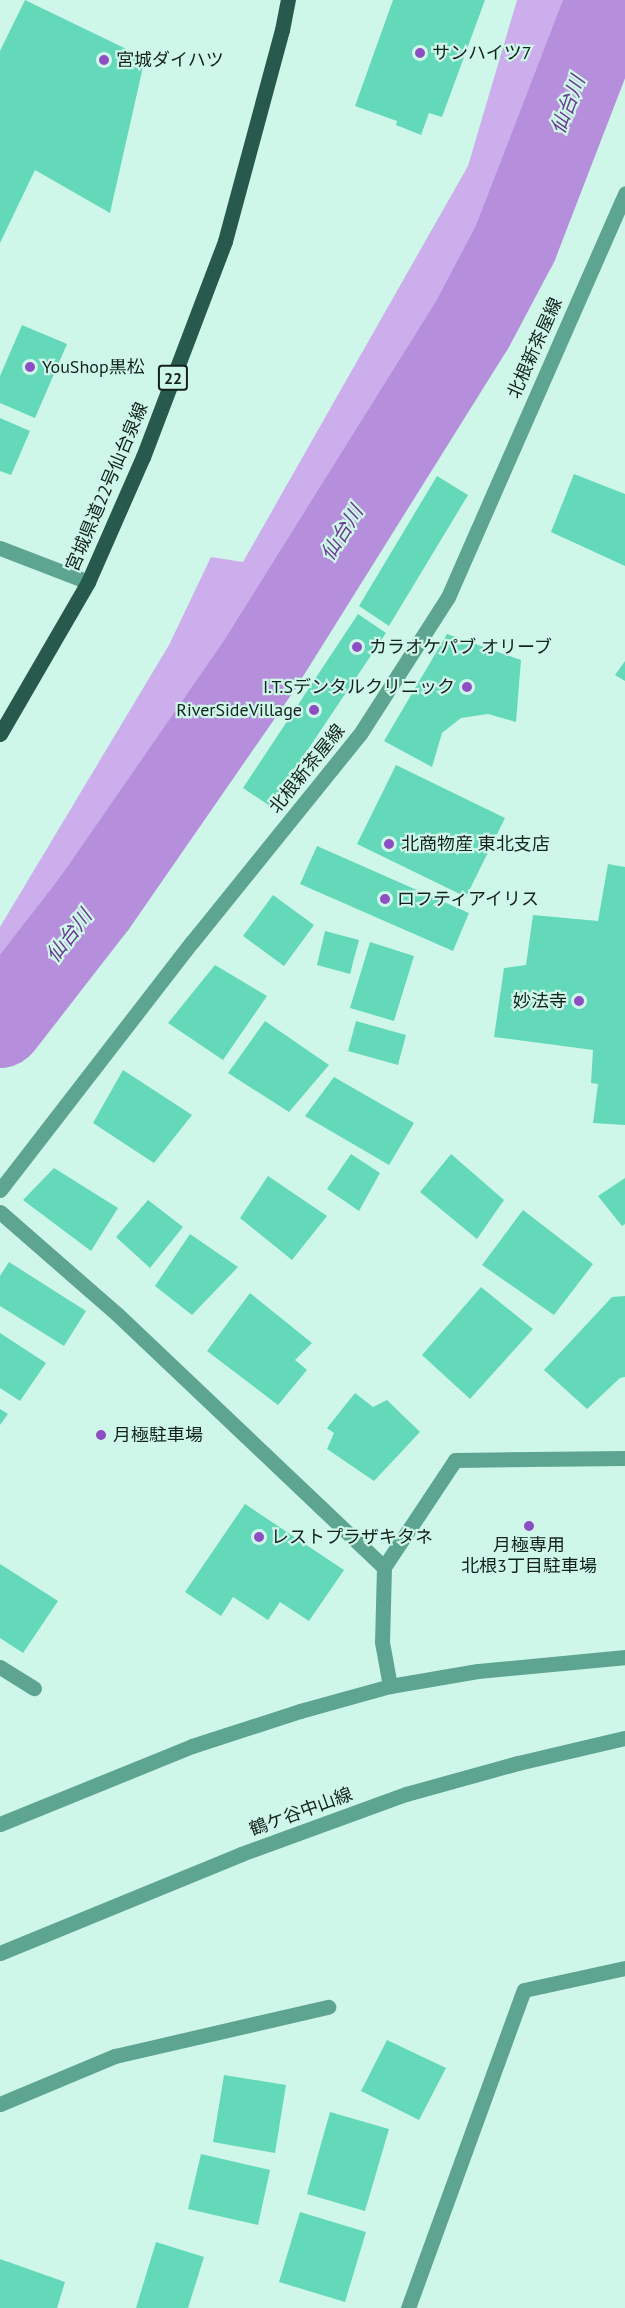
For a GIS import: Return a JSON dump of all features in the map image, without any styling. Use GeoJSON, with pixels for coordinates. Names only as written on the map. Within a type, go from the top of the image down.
{"type":"FeatureCollection","features":[{"type":"Feature","properties":{"kind":"main road","name":"宮城県道22号仙台泉線"},"geometry":{"type":"LineString","coordinates":[[0,734],[88,582],[143,457],[225,241],[288,0]]}},
{"type":"Feature","properties":{"kind":"street","name":"北根新茶屋線"},"geometry":{"type":"LineString","coordinates":[[0,1190],[192,942],[360,734],[448,597],[625,193]]}},
{"type":"Feature","properties":{"kind":"street"},"geometry":{"type":"LineString","coordinates":[[0,548],[88,582]]}},
{"type":"Feature","properties":{"kind":"street"},"geometry":{"type":"LineString","coordinates":[[0,1212],[117,1314],[384,1567]]}},
{"type":"Feature","properties":{"kind":"street"},"geometry":{"type":"LineString","coordinates":[[390,1686],[382,1642],[384,1567],[455,1460],[625,1458]]}},
{"type":"Feature","properties":{"kind":"street"},"geometry":{"type":"LineString","coordinates":[[0,1824],[192,1746],[300,1711],[390,1686],[478,1671],[625,1657]]}},
{"type":"Feature","properties":{"kind":"street"},"geometry":{"type":"LineString","coordinates":[[0,1667],[34,1688]]}},
{"type":"Feature","properties":{"kind":"street","name":"鶴ケ谷中山線"},"geometry":{"type":"LineString","coordinates":[[0,1953],[241,1854],[406,1794],[518,1763],[625,1738]]}},
{"type":"Feature","properties":{"kind":"street"},"geometry":{"type":"LineString","coordinates":[[408,2308],[524,1990],[625,1968]]}},
{"type":"Feature","properties":{"kind":"street"},"geometry":{"type":"LineString","coordinates":[[0,2104],[115,2056],[328,2007]]}},
{"type":"Feature","properties":{"kind":"shaded area"},"geometry":{"type":"Polygon","coordinates":[[[517,0],[590,0],[486,247],[250,656],[82,897],[0,1006],[0,927],[169,645],[211,557],[243,562],[468,166],[517,0]]]}},
{"type":"Feature","properties":{"kind":"building"},"geometry":{"type":"Polygon","coordinates":[[[25,0],[145,58],[110,213],[35,170],[0,243],[0,51],[25,0]]]}},
{"type":"Feature","properties":{"kind":"building","name":"サンハイツ7"},"geometry":{"type":"Polygon","coordinates":[[[393,0],[485,0],[442,117],[429,113],[421,135],[396,125],[397,121],[355,106],[393,0]]]}},
{"type":"Feature","properties":{"kind":"building"},"geometry":{"type":"Polygon","coordinates":[[[22,325],[67,344],[35,418],[0,403],[0,376],[22,325]]]}},
{"type":"Feature","properties":{"kind":"building"},"geometry":{"type":"Polygon","coordinates":[[[0,418],[30,431],[11,475],[0,471],[0,418]]]}},
{"type":"Feature","properties":{"kind":"building"},"geometry":{"type":"Polygon","coordinates":[[[574,474],[625,494],[625,566],[551,532],[574,474]]]}},
{"type":"Feature","properties":{"kind":"building"},"geometry":{"type":"Polygon","coordinates":[[[437,476],[468,495],[389,626],[359,606],[437,476]]]}},
{"type":"Feature","properties":{"kind":"building","name":"RiverSideVillage"},"geometry":{"type":"Polygon","coordinates":[[[358,614],[386,633],[270,806],[243,788],[358,614]]]}},
{"type":"Feature","properties":{"kind":"building","name":"I.T.Sデンタルクリニック"},"geometry":{"type":"Polygon","coordinates":[[[447,634],[521,660],[516,722],[488,714],[461,718],[442,733],[432,767],[384,741],[447,634]]]}},
{"type":"Feature","properties":{"kind":"building"},"geometry":{"type":"Polygon","coordinates":[[[625,661],[625,681],[615,675],[625,661]]]}},
{"type":"Feature","properties":{"kind":"building"},"geometry":{"type":"Polygon","coordinates":[[[396,765],[505,818],[466,897],[357,844],[396,765]]]}},
{"type":"Feature","properties":{"kind":"building","name":"ロフティアイリス"},"geometry":{"type":"Polygon","coordinates":[[[317,846],[469,913],[453,951],[300,884],[317,846]]]}},
{"type":"Feature","properties":{"kind":"building"},"geometry":{"type":"Polygon","coordinates":[[[608,864],[625,867],[625,1125],[593,1123],[598,1084],[591,1083],[593,1050],[494,1037],[504,968],[526,965],[533,915],[598,921],[608,864]]]}},
{"type":"Feature","properties":{"kind":"building"},"geometry":{"type":"Polygon","coordinates":[[[273,895],[314,925],[284,966],[243,936],[273,895]]]}},
{"type":"Feature","properties":{"kind":"building"},"geometry":{"type":"Polygon","coordinates":[[[325,931],[359,940],[350,974],[317,965],[325,931]]]}},
{"type":"Feature","properties":{"kind":"building"},"geometry":{"type":"Polygon","coordinates":[[[370,942],[414,956],[394,1021],[350,1008],[370,942]]]}},
{"type":"Feature","properties":{"kind":"building"},"geometry":{"type":"Polygon","coordinates":[[[215,965],[267,996],[223,1060],[168,1023],[215,965]]]}},
{"type":"Feature","properties":{"kind":"building"},"geometry":{"type":"Polygon","coordinates":[[[265,1021],[329,1065],[289,1112],[228,1073],[265,1021]]]}},
{"type":"Feature","properties":{"kind":"building"},"geometry":{"type":"Polygon","coordinates":[[[356,1021],[406,1035],[398,1065],[348,1051],[356,1021]]]}},
{"type":"Feature","properties":{"kind":"building"},"geometry":{"type":"Polygon","coordinates":[[[123,1070],[192,1115],[154,1163],[93,1123],[123,1070]]]}},
{"type":"Feature","properties":{"kind":"building"},"geometry":{"type":"Polygon","coordinates":[[[334,1077],[414,1123],[389,1165],[305,1116],[334,1077]]]}},
{"type":"Feature","properties":{"kind":"building"},"geometry":{"type":"Polygon","coordinates":[[[351,1154],[380,1173],[359,1211],[327,1189],[351,1154]]]}},
{"type":"Feature","properties":{"kind":"building"},"geometry":{"type":"Polygon","coordinates":[[[451,1154],[504,1200],[477,1239],[420,1192],[451,1154]]]}},
{"type":"Feature","properties":{"kind":"building"},"geometry":{"type":"Polygon","coordinates":[[[54,1168],[118,1208],[91,1251],[23,1200],[54,1168]]]}},
{"type":"Feature","properties":{"kind":"building"},"geometry":{"type":"Polygon","coordinates":[[[268,1176],[327,1216],[292,1260],[240,1218],[268,1176]]]}},
{"type":"Feature","properties":{"kind":"building"},"geometry":{"type":"Polygon","coordinates":[[[625,1178],[625,1224],[622,1226],[598,1196],[625,1178]]]}},
{"type":"Feature","properties":{"kind":"building"},"geometry":{"type":"Polygon","coordinates":[[[148,1200],[183,1227],[150,1268],[116,1237],[148,1200]]]}},
{"type":"Feature","properties":{"kind":"building"},"geometry":{"type":"Polygon","coordinates":[[[523,1210],[593,1264],[554,1315],[482,1265],[523,1210]]]}},
{"type":"Feature","properties":{"kind":"building"},"geometry":{"type":"Polygon","coordinates":[[[190,1234],[238,1267],[192,1315],[155,1286],[190,1234]]]}},
{"type":"Feature","properties":{"kind":"building"},"geometry":{"type":"Polygon","coordinates":[[[9,1262],[86,1311],[64,1346],[0,1306],[0,1276],[9,1262]]]}},
{"type":"Feature","properties":{"kind":"building"},"geometry":{"type":"Polygon","coordinates":[[[481,1287],[533,1329],[470,1399],[422,1355],[481,1287]]]}},
{"type":"Feature","properties":{"kind":"building"},"geometry":{"type":"Polygon","coordinates":[[[250,1293],[312,1343],[295,1360],[307,1370],[278,1405],[207,1351],[250,1293]]]}},
{"type":"Feature","properties":{"kind":"building"},"geometry":{"type":"Polygon","coordinates":[[[625,1296],[625,1377],[620,1378],[587,1409],[544,1370],[612,1297],[625,1296]]]}},
{"type":"Feature","properties":{"kind":"building"},"geometry":{"type":"Polygon","coordinates":[[[0,1333],[46,1363],[20,1401],[0,1388],[0,1333]]]}},
{"type":"Feature","properties":{"kind":"building"},"geometry":{"type":"Polygon","coordinates":[[[355,1393],[373,1407],[387,1400],[420,1432],[374,1481],[327,1449],[334,1433],[327,1428],[355,1393]]]}},
{"type":"Feature","properties":{"kind":"building"},"geometry":{"type":"Polygon","coordinates":[[[0,1409],[8,1414],[0,1425],[0,1409]]]}},
{"type":"Feature","properties":{"kind":"building","name":"レストプラザキタネ"},"geometry":{"type":"Polygon","coordinates":[[[245,1504],[344,1570],[309,1621],[280,1602],[268,1620],[233,1597],[221,1616],[185,1592],[245,1504]]]}},
{"type":"Feature","properties":{"kind":"building"},"geometry":{"type":"Polygon","coordinates":[[[0,1564],[58,1601],[23,1653],[0,1638],[0,1564]]]}},
{"type":"Feature","properties":{"kind":"building"},"geometry":{"type":"Polygon","coordinates":[[[387,2040],[446,2068],[419,2120],[361,2091],[387,2040]]]}},
{"type":"Feature","properties":{"kind":"building"},"geometry":{"type":"Polygon","coordinates":[[[224,2075],[286,2085],[275,2153],[213,2142],[224,2075]]]}},
{"type":"Feature","properties":{"kind":"building"},"geometry":{"type":"Polygon","coordinates":[[[330,2112],[389,2129],[365,2211],[307,2194],[330,2112]]]}},
{"type":"Feature","properties":{"kind":"building"},"geometry":{"type":"Polygon","coordinates":[[[201,2154],[270,2170],[258,2225],[188,2209],[201,2154]]]}},
{"type":"Feature","properties":{"kind":"building"},"geometry":{"type":"Polygon","coordinates":[[[300,2212],[366,2232],[345,2302],[279,2282],[300,2212]]]}},
{"type":"Feature","properties":{"kind":"building"},"geometry":{"type":"Polygon","coordinates":[[[156,2242],[204,2257],[188,2308],[136,2308],[156,2242]]]}},
{"type":"Feature","properties":{"kind":"building"},"geometry":{"type":"Polygon","coordinates":[[[0,2259],[65,2282],[57,2308],[0,2308],[0,2259]]]}},
{"type":"Feature","properties":{"kind":"waterway","name":"仙台川"},"geometry":{"type":"LineString","coordinates":[[0,1025],[94,904],[262,661],[471,327],[515,244],[609,0]]}},
{"type":"Feature","properties":{"kind":"place","name":"サンハイツ7"},"geometry":{"type":"Point","coordinates":[420,53]}},
{"type":"Feature","properties":{"kind":"place","name":"宮城ダイハツ"},"geometry":{"type":"Point","coordinates":[104,60]}},
{"type":"Feature","properties":{"kind":"place","name":"YouShop黒松"},"geometry":{"type":"Point","coordinates":[30,367]}},
{"type":"Feature","properties":{"kind":"place","name":"カラオケパブ オリーブ"},"geometry":{"type":"Point","coordinates":[357,647]}},
{"type":"Feature","properties":{"kind":"place","name":"I.T.Sデンタルクリニック"},"geometry":{"type":"Point","coordinates":[467,687]}},
{"type":"Feature","properties":{"kind":"place","name":"RiverSideVillage"},"geometry":{"type":"Point","coordinates":[314,710]}},
{"type":"Feature","properties":{"kind":"place","name":"北商物産 東北支店"},"geometry":{"type":"Point","coordinates":[389,844]}},
{"type":"Feature","properties":{"kind":"place","name":"ロフティアイリス"},"geometry":{"type":"Point","coordinates":[385,899]}},
{"type":"Feature","properties":{"kind":"place","name":"妙法寺"},"geometry":{"type":"Point","coordinates":[579,1001]}},
{"type":"Feature","properties":{"kind":"place","name":"月極駐車場"},"geometry":{"type":"Point","coordinates":[101,1435]}},
{"type":"Feature","properties":{"kind":"place","name":"月極専用 北根3丁目駐車場"},"geometry":{"type":"Point","coordinates":[529,1526]}},
{"type":"Feature","properties":{"kind":"place","name":"レストプラザキタネ"},"geometry":{"type":"Point","coordinates":[259,1537]}}]}
